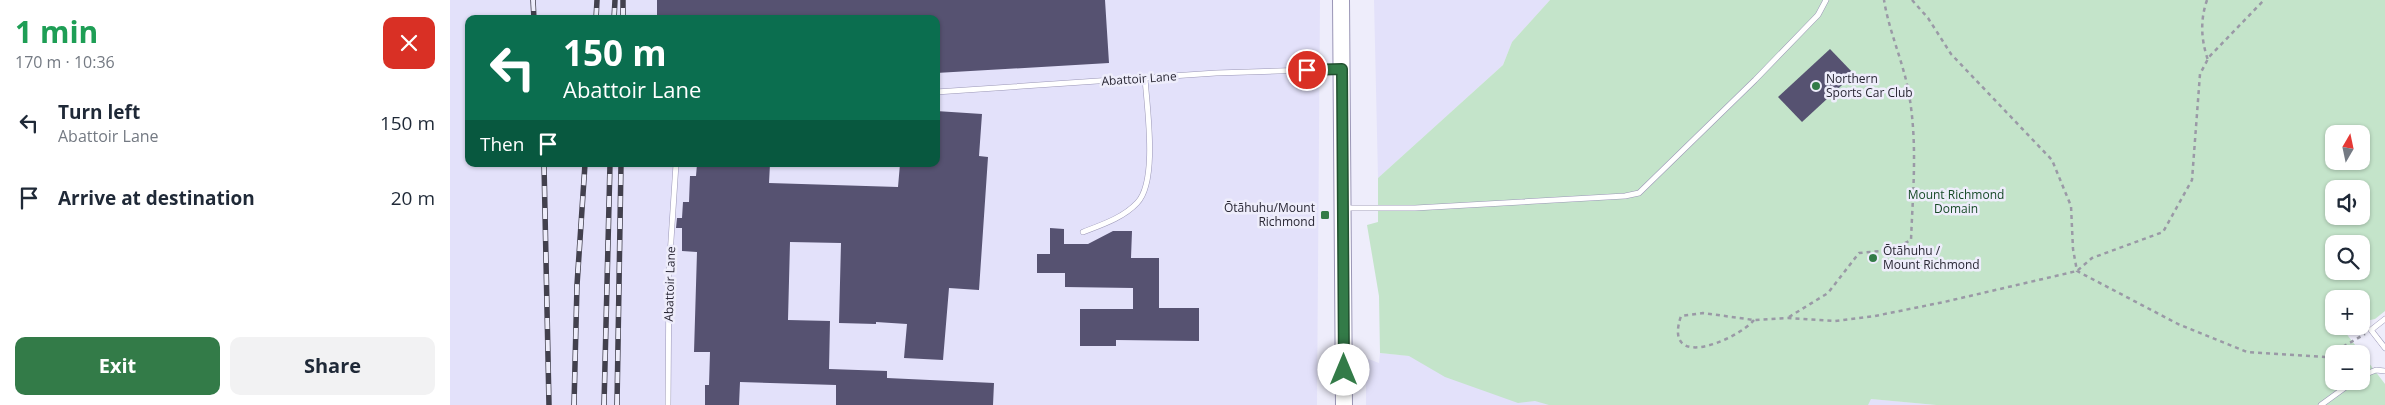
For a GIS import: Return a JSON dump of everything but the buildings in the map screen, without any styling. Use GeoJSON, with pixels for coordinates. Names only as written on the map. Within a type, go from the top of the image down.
{"type":"FeatureCollection","features":[{"type":"Feature","properties":{"kind":"main road"},"geometry":{"type":"LineString","coordinates":[[1342,0],[1344,405]]}},
{"type":"Feature","properties":{"kind":"lane"},"geometry":{"type":"LineString","coordinates":[[1344,208],[1416,208],[1625,196],[1639,193],[1756,80],[1818,15],[1826,0]]}},
{"type":"Feature","properties":{"kind":"lane","name":"Abattoir Lane"},"geometry":{"type":"LineString","coordinates":[[940,92],[1145,78],[1342,69]]}},
{"type":"Feature","properties":{"kind":"lane"},"geometry":{"type":"LineString","coordinates":[[1083,232],[1127,212],[1138,202],[1147,187],[1150,167],[1145,78]]}},
{"type":"Feature","properties":{"kind":"lane","name":"Abattoir Lane"},"geometry":{"type":"LineString","coordinates":[[668,405],[669,272],[676,167]]}},
{"type":"Feature","properties":{"kind":"lane"},"geometry":{"type":"LineString","coordinates":[[2385,320],[2371,330],[2385,348]]}},
{"type":"Feature","properties":{"kind":"lane"},"geometry":{"type":"LineString","coordinates":[[2370,372],[2376,370],[2385,371]]}},
{"type":"Feature","properties":{"kind":"lane"},"geometry":{"type":"LineString","coordinates":[[2321,405],[2342,390]]}},
{"type":"Feature","properties":{"kind":"path"},"geometry":{"type":"LineString","coordinates":[[1788,318],[1828,293],[1859,253],[1890,250],[1911,240],[1915,148],[1903,65],[1888,22],[1884,0]]}},
{"type":"Feature","properties":{"kind":"path"},"geometry":{"type":"LineString","coordinates":[[1912,0],[1928,18],[1951,54],[2052,160],[2072,206],[2073,249],[2077,271]]}},
{"type":"Feature","properties":{"kind":"path"},"geometry":{"type":"LineString","coordinates":[[2208,0],[2202,25],[2203,45],[2208,60]]}},
{"type":"Feature","properties":{"kind":"path"},"geometry":{"type":"LineString","coordinates":[[1754,320],[1749,326],[1717,344],[1699,349],[1687,347],[1680,340],[1677,330],[1682,316],[1703,313],[1754,320],[1788,318],[1835,321],[1875,316],[2077,271],[2092,258],[2163,232],[2192,180],[2200,74],[2208,60],[2228,36],[2264,0]]}},
{"type":"Feature","properties":{"kind":"path"},"geometry":{"type":"LineString","coordinates":[[2077,271],[2178,324],[2248,352],[2325,357],[2371,330]]}},
{"type":"Feature","properties":{"kind":"shaded area"},"geometry":{"type":"Polygon","coordinates":[[[450,0],[1320,0],[1317,405],[450,405],[450,0]]]}},
{"type":"Feature","properties":{"kind":"shaded area"},"geometry":{"type":"Polygon","coordinates":[[[1374,0],[1550,0],[1512,42],[1503,65],[1378,178],[1374,0]]]}},
{"type":"Feature","properties":{"kind":"shaded area"},"geometry":{"type":"Polygon","coordinates":[[[1380,353],[1936,405],[1366,405],[1366,358],[1379,363],[1380,353]]]}},
{"type":"Feature","properties":{"kind":"green space","name":"Mount Richmond Domain"},"geometry":{"type":"Polygon","coordinates":[[[1550,0],[2385,0],[2385,311],[2375,319],[2370,320],[2370,290],[2325,290],[2325,335],[2347,335],[2355,345],[2325,345],[2325,390],[2370,390],[2370,364],[2385,384],[2385,405],[1936,405],[1871,399],[1868,405],[1549,405],[1535,401],[1518,403],[1445,377],[1409,356],[1380,353],[1379,296],[1367,225],[1378,222],[1378,178],[1503,65],[1512,42],[1550,0]]]}},
{"type":"Feature","properties":{"kind":"railway"},"geometry":{"type":"LineString","coordinates":[[533,0],[534,15]]}},
{"type":"Feature","properties":{"kind":"railway"},"geometry":{"type":"LineString","coordinates":[[596,15],[597,0]]}},
{"type":"Feature","properties":{"kind":"railway"},"geometry":{"type":"LineString","coordinates":[[614,15],[615,0]]}},
{"type":"Feature","properties":{"kind":"railway"},"geometry":{"type":"LineString","coordinates":[[623,0],[623,15]]}},
{"type":"Feature","properties":{"kind":"railway"},"geometry":{"type":"LineString","coordinates":[[544,167],[549,405]]}},
{"type":"Feature","properties":{"kind":"railway"},"geometry":{"type":"LineString","coordinates":[[574,405],[577,285],[585,167]]}},
{"type":"Feature","properties":{"kind":"railway"},"geometry":{"type":"LineString","coordinates":[[604,405],[610,167]]}},
{"type":"Feature","properties":{"kind":"railway"},"geometry":{"type":"LineString","coordinates":[[617,405],[621,167]]}},
{"type":"Feature","properties":{"kind":"place","name":"Northern Sports Car Club"},"geometry":{"type":"Point","coordinates":[1816,86]}},
{"type":"Feature","properties":{"kind":"place","name":"Ōtāhuhu/Mount Richmond"},"geometry":{"type":"Point","coordinates":[1325,215]}},
{"type":"Feature","properties":{"kind":"place","name":"Ōtāhuhu / Mount Richmond"},"geometry":{"type":"Point","coordinates":[1873,258]}},
{"type":"Feature","properties":{"kind":"route"},"geometry":{"type":"LineString","coordinates":[[1307,70],[1342,69],[1344,370]]}}]}
